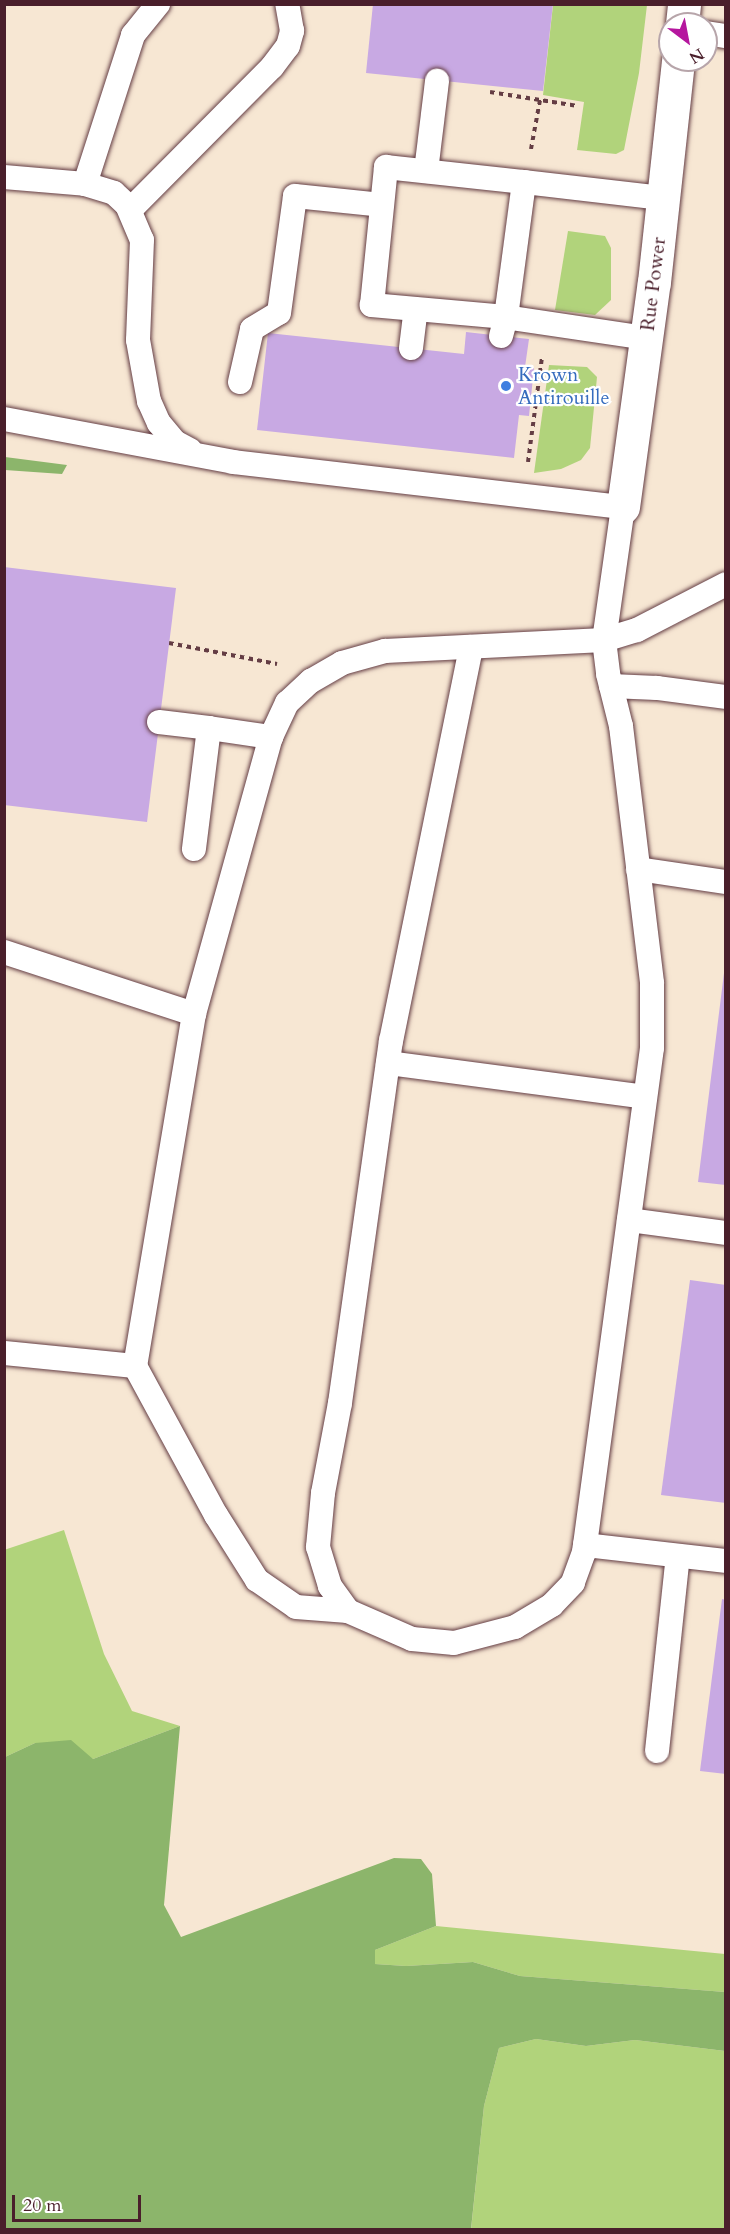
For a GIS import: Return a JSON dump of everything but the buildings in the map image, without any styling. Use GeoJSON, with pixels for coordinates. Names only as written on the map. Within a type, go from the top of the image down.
{"type":"FeatureCollection","features":[{"type":"Feature","properties":{"kind":"street","name":"Rue Power"},"geometry":{"type":"LineString","coordinates":[[622,507],[646,338],[677,72]]}},
{"type":"Feature","properties":{"kind":"lane"},"geometry":{"type":"LineString","coordinates":[[85,184],[133,35],[158,4]]}},
{"type":"Feature","properties":{"kind":"lane"},"geometry":{"type":"LineString","coordinates":[[130,210],[272,67],[288,46],[292,31],[287,4]]}},
{"type":"Feature","properties":{"kind":"lane"},"geometry":{"type":"LineString","coordinates":[[426,171],[437,81]]}},
{"type":"Feature","properties":{"kind":"lane"},"geometry":{"type":"LineString","coordinates":[[646,338],[504,327],[416,309],[372,305],[386,167],[663,198]]}},
{"type":"Feature","properties":{"kind":"lane"},"geometry":{"type":"LineString","coordinates":[[4,177],[85,184],[114,193],[130,210],[142,240],[138,340],[149,401],[159,423],[175,442],[197,454]]}},
{"type":"Feature","properties":{"kind":"lane"},"geometry":{"type":"LineString","coordinates":[[504,327],[524,182]]}},
{"type":"Feature","properties":{"kind":"lane"},"geometry":{"type":"LineString","coordinates":[[240,382],[252,329],[279,313],[295,196],[382,205]]}},
{"type":"Feature","properties":{"kind":"lane"},"geometry":{"type":"LineString","coordinates":[[411,348],[416,309]]}},
{"type":"Feature","properties":{"kind":"lane"},"geometry":{"type":"LineString","coordinates":[[4,419],[233,462],[622,507],[604,640],[611,686],[621,726],[652,983],[652,1048],[585,1545],[573,1583],[552,1605],[515,1627],[454,1643],[412,1639],[348,1611],[296,1607],[257,1580],[216,1515],[135,1366],[194,1014],[272,737],[287,703],[311,681],[342,663],[385,651],[604,640],[637,630],[726,584]]}},
{"type":"Feature","properties":{"kind":"lane"},"geometry":{"type":"LineString","coordinates":[[348,1611],[330,1586],[318,1547],[323,1493],[341,1392],[388,1063],[471,647]]}},
{"type":"Feature","properties":{"kind":"lane"},"geometry":{"type":"LineString","coordinates":[[611,686],[634,686],[726,697]]}},
{"type":"Feature","properties":{"kind":"lane"},"geometry":{"type":"LineString","coordinates":[[159,722],[272,737]]}},
{"type":"Feature","properties":{"kind":"lane"},"geometry":{"type":"LineString","coordinates":[[194,849],[209,728]]}},
{"type":"Feature","properties":{"kind":"lane"},"geometry":{"type":"LineString","coordinates":[[638,869],[726,882]]}},
{"type":"Feature","properties":{"kind":"lane"},"geometry":{"type":"LineString","coordinates":[[4,952],[194,1014]]}},
{"type":"Feature","properties":{"kind":"lane"},"geometry":{"type":"LineString","coordinates":[[388,1063],[645,1097]]}},
{"type":"Feature","properties":{"kind":"lane"},"geometry":{"type":"LineString","coordinates":[[629,1220],[726,1233]]}},
{"type":"Feature","properties":{"kind":"lane"},"geometry":{"type":"LineString","coordinates":[[4,1353],[135,1366]]}},
{"type":"Feature","properties":{"kind":"lane"},"geometry":{"type":"LineString","coordinates":[[585,1545],[726,1561]]}},
{"type":"Feature","properties":{"kind":"lane"},"geometry":{"type":"LineString","coordinates":[[657,1751],[678,1556]]}},
{"type":"Feature","properties":{"kind":"path"},"geometry":{"type":"LineString","coordinates":[[521,97],[523,90]]}},
{"type":"Feature","properties":{"kind":"path"},"geometry":{"type":"LineString","coordinates":[[490,92],[578,106]]}},
{"type":"Feature","properties":{"kind":"path"},"geometry":{"type":"LineString","coordinates":[[524,182],[540,100]]}},
{"type":"Feature","properties":{"kind":"path"},"geometry":{"type":"LineString","coordinates":[[527,472],[542,360]]}},
{"type":"Feature","properties":{"kind":"path"},"geometry":{"type":"LineString","coordinates":[[532,390],[538,391]]}},
{"type":"Feature","properties":{"kind":"path"},"geometry":{"type":"LineString","coordinates":[[169,643],[325,674]]}},
{"type":"Feature","properties":{"kind":"green space"},"geometry":{"type":"Polygon","coordinates":[[[553,5],[647,5],[639,73],[624,150],[616,154],[577,150],[584,102],[543,95],[553,5]]]}},
{"type":"Feature","properties":{"kind":"green space"},"geometry":{"type":"Polygon","coordinates":[[[568,231],[605,236],[611,248],[611,300],[595,315],[555,310],[568,231]]]}},
{"type":"Feature","properties":{"kind":"green space"},"geometry":{"type":"Polygon","coordinates":[[[549,365],[587,367],[597,377],[590,448],[581,460],[561,469],[534,473],[549,365]]]}},
{"type":"Feature","properties":{"kind":"green space"},"geometry":{"type":"Polygon","coordinates":[[[5,457],[67,465],[62,474],[5,470],[5,457]]]}},
{"type":"Feature","properties":{"kind":"green space"},"geometry":{"type":"Polygon","coordinates":[[[64,1530],[104,1654],[132,1711],[180,1726],[93,1759],[35,1743],[5,1757],[4,1550],[64,1530]]]}},
{"type":"Feature","properties":{"kind":"green space"},"geometry":{"type":"Polygon","coordinates":[[[180,1726],[164,1905],[181,1937],[394,1858],[421,1859],[432,1874],[436,1926],[375,1950],[375,1964],[406,1966],[473,1962],[520,1976],[725,1992],[725,2051],[635,2040],[586,2046],[536,2039],[499,2048],[484,2106],[471,2229],[5,2229],[5,1757],[35,1743],[71,1740],[93,1759],[180,1726]]]}},
{"type":"Feature","properties":{"kind":"green space"},"geometry":{"type":"Polygon","coordinates":[[[436,1926],[725,1954],[725,1992],[520,1976],[473,1962],[406,1966],[375,1964],[375,1950],[436,1926]]]}},
{"type":"Feature","properties":{"kind":"green space"},"geometry":{"type":"Polygon","coordinates":[[[536,2039],[586,2046],[635,2040],[725,2051],[725,2229],[471,2230],[484,2106],[499,2048],[536,2039]]]}},
{"type":"Feature","properties":{"kind":"place","name":"Krown Antirouille"},"geometry":{"type":"Point","coordinates":[506,386]}}]}
